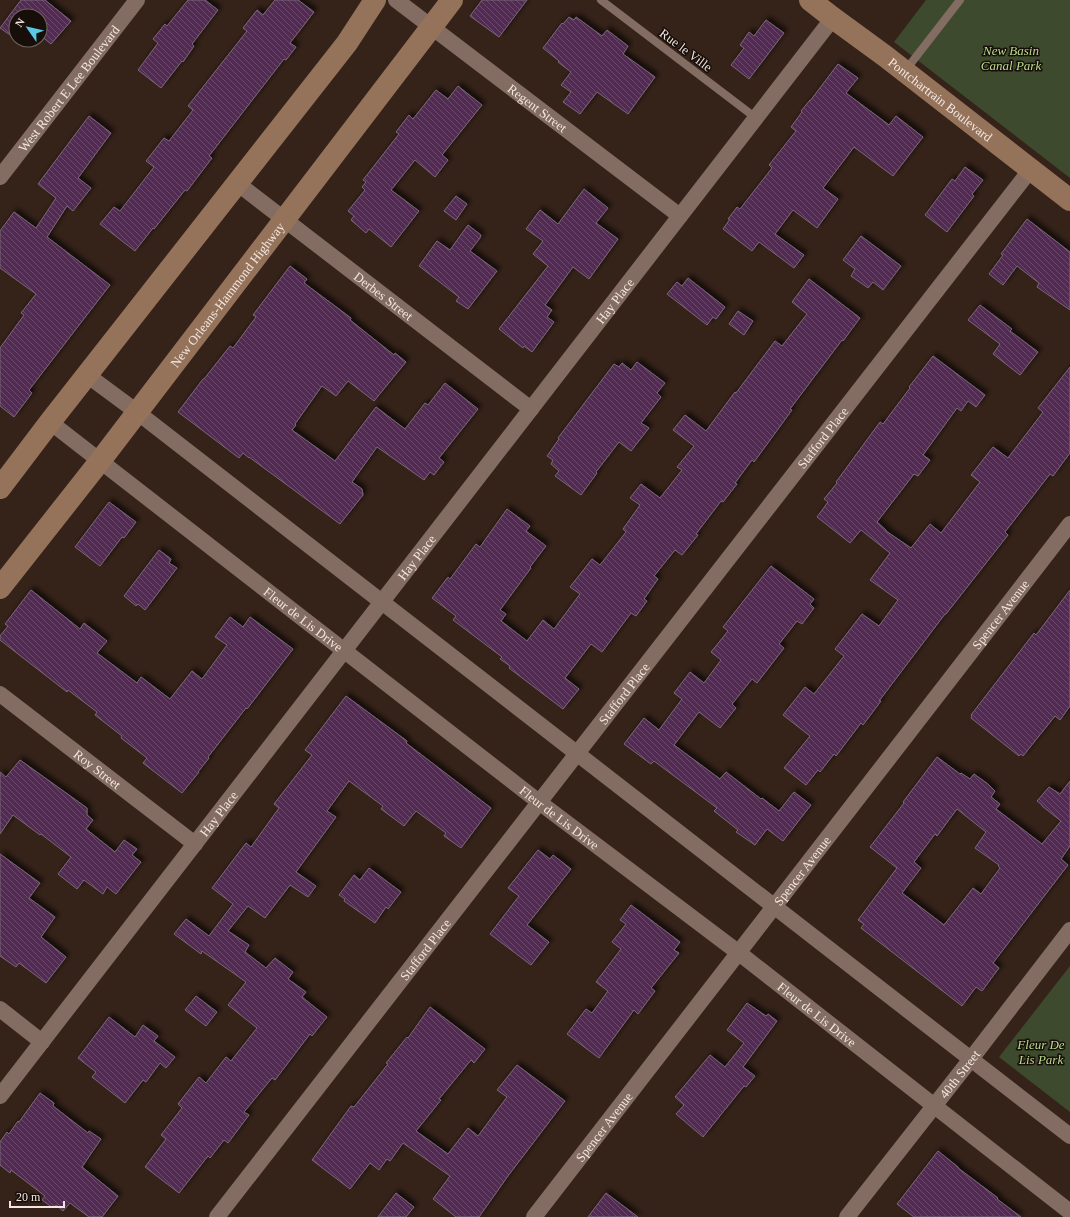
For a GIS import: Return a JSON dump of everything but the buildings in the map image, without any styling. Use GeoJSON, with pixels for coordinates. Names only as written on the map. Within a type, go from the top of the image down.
{"type":"FeatureCollection","features":[{"type":"Feature","properties":{"kind":"main road"},"geometry":{"type":"LineString","coordinates":[[0,488],[347,43],[375,0]]}},
{"type":"Feature","properties":{"kind":"main road","name":"New Orleans-Hammond Highway"},"geometry":{"type":"LineString","coordinates":[[0,588],[138,412],[452,0]]}},
{"type":"Feature","properties":{"kind":"main road","name":"Pontchartrain Boulevard"},"geometry":{"type":"LineString","coordinates":[[810,0],[905,71],[1070,200]]}},
{"type":"Feature","properties":{"kind":"street","name":"West Robert E Lee Boulevard"},"geometry":{"type":"LineString","coordinates":[[0,177],[138,0]]}},
{"type":"Feature","properties":{"kind":"street","name":"Regent Street"},"geometry":{"type":"LineString","coordinates":[[396,0],[680,216]]}},
{"type":"Feature","properties":{"kind":"street","name":"Hay Place"},"geometry":{"type":"LineString","coordinates":[[0,1096],[833,18]]}},
{"type":"Feature","properties":{"kind":"street","name":"Stafford Place"},"geometry":{"type":"LineString","coordinates":[[217,1217],[1031,169]]}},
{"type":"Feature","properties":{"kind":"street","name":"Derbes Street"},"geometry":{"type":"LineString","coordinates":[[237,183],[531,409]]}},
{"type":"Feature","properties":{"kind":"street"},"geometry":{"type":"LineString","coordinates":[[87,375],[138,412],[1070,1136]]}},
{"type":"Feature","properties":{"kind":"street","name":"Fleur de Lis Drive"},"geometry":{"type":"LineString","coordinates":[[50,422],[539,802],[739,953],[1070,1212]]}},
{"type":"Feature","properties":{"kind":"street","name":"Spencer Avenue"},"geometry":{"type":"LineString","coordinates":[[534,1217],[1070,524]]}},
{"type":"Feature","properties":{"kind":"street","name":"Roy Street"},"geometry":{"type":"LineString","coordinates":[[0,694],[195,844]]}},
{"type":"Feature","properties":{"kind":"street","name":"40th Street"},"geometry":{"type":"LineString","coordinates":[[847,1217],[1070,930]]}},
{"type":"Feature","properties":{"kind":"street"},"geometry":{"type":"LineString","coordinates":[[0,1009],[42,1042]]}},
{"type":"Feature","properties":{"kind":"lane","name":"Rue le Ville"},"geometry":{"type":"LineString","coordinates":[[601,0],[756,118]]}},
{"type":"Feature","properties":{"kind":"lane"},"geometry":{"type":"LineString","coordinates":[[905,71],[960,0]]}},
{"type":"Feature","properties":{"kind":"green space","name":"New Basin Canal Park"},"geometry":{"type":"Polygon","coordinates":[[[926,0],[1070,0],[1070,178],[894,42],[926,0]]]}},
{"type":"Feature","properties":{"kind":"green space","name":"Fleur De Lis Park"},"geometry":{"type":"Polygon","coordinates":[[[1070,966],[1070,1112],[999,1057],[1070,966]]]}}]}
